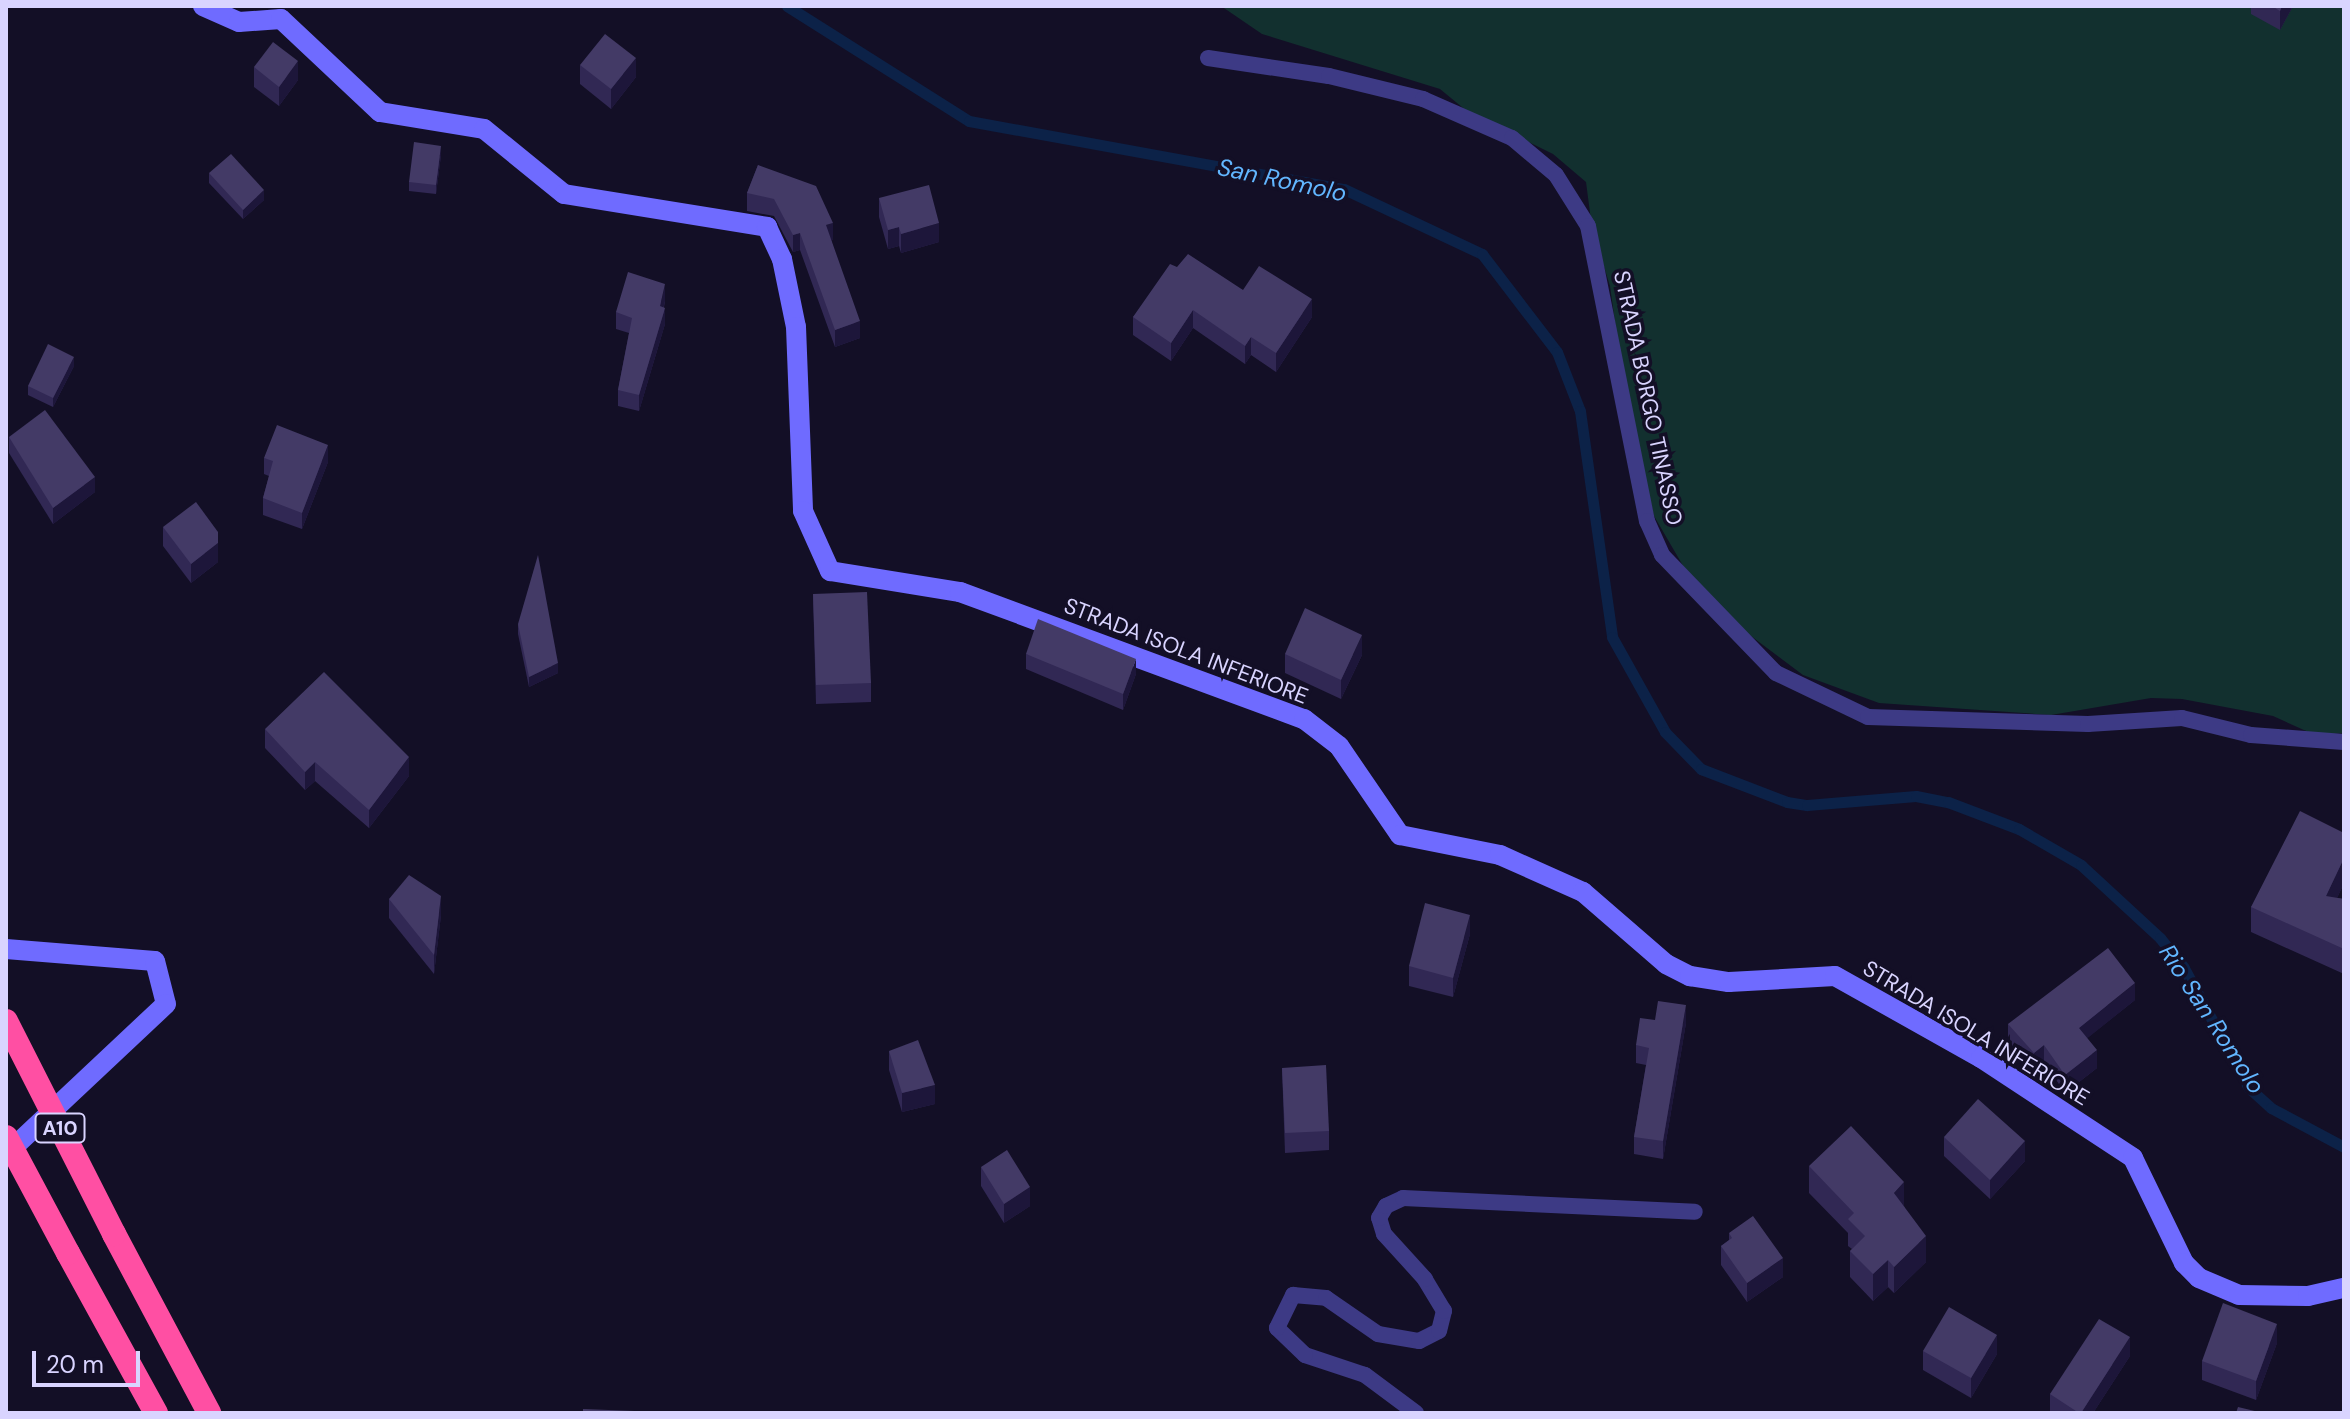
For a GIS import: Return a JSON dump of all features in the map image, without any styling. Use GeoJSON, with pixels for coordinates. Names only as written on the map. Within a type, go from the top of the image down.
{"type":"FeatureCollection","features":[{"type":"Feature","properties":{"kind":"highway","name":"A10"},"geometry":{"type":"LineString","coordinates":[[6,1021],[209,1413]]}},
{"type":"Feature","properties":{"kind":"highway","name":"A10"},"geometry":{"type":"LineString","coordinates":[[6,1137],[156,1413]]}},
{"type":"Feature","properties":{"kind":"street","name":"STRADA ISOLA INFERIORE"},"geometry":{"type":"LineString","coordinates":[[203,6],[239,22],[281,19],[380,112],[484,129],[564,194],[767,227],[782,259],[796,327],[803,511],[830,571],[960,592],[1304,719],[1339,746],[1400,835],[1500,855],[1583,892],[1666,964],[1690,976],[1729,982],[1835,976],[1981,1058],[2133,1158],[2184,1263],[2199,1278],[2239,1295],[2308,1296],[2344,1288]]}},
{"type":"Feature","properties":{"kind":"street"},"geometry":{"type":"LineString","coordinates":[[6,949],[155,961],[166,1004],[6,1154]]}},
{"type":"Feature","properties":{"kind":"lane","name":"STRADA BORGO TINASSO"},"geometry":{"type":"LineString","coordinates":[[1208,58],[1329,76],[1423,99],[1512,138],[1556,175],[1588,226],[1647,521],[1662,555],[1776,673],[1868,717],[2088,724],[2182,718],[2251,735],[2344,742]]}},
{"type":"Feature","properties":{"kind":"lane"},"geometry":{"type":"LineString","coordinates":[[1416,1413],[1365,1375],[1305,1355],[1277,1328],[1293,1295],[1326,1298],[1378,1334],[1419,1341],[1439,1331],[1444,1311],[1425,1279],[1384,1234],[1379,1218],[1386,1206],[1403,1198],[1695,1212]]}},
{"type":"Feature","properties":{"kind":"green space"},"geometry":{"type":"Polygon","coordinates":[[[1221,6],[2344,6],[2344,733],[2315,735],[2273,716],[2182,699],[2151,698],[2051,715],[1879,703],[1803,675],[1703,600],[1654,516],[1626,401],[1610,286],[1592,228],[1586,182],[1553,154],[1468,112],[1440,89],[1262,34],[1221,6]]]}},
{"type":"Feature","properties":{"kind":"building"},"geometry":{"type":"Polygon","coordinates":[[[605,34],[636,58],[611,89],[580,65],[605,34]]]}},
{"type":"Feature","properties":{"kind":"building"},"geometry":{"type":"Polygon","coordinates":[[[273,42],[298,61],[279,87],[254,67],[273,42]]]}},
{"type":"Feature","properties":{"kind":"building"},"geometry":{"type":"Polygon","coordinates":[[[414,142],[441,146],[436,185],[409,182],[414,142]]]}},
{"type":"Feature","properties":{"kind":"building"},"geometry":{"type":"Polygon","coordinates":[[[231,154],[264,190],[243,210],[209,173],[231,154]]]}},
{"type":"Feature","properties":{"kind":"building"},"geometry":{"type":"Polygon","coordinates":[[[758,165],[816,186],[833,223],[826,225],[860,321],[835,330],[800,233],[793,235],[774,199],[747,193],[758,165]]]}},
{"type":"Feature","properties":{"kind":"building"},"geometry":{"type":"Polygon","coordinates":[[[929,185],[939,223],[901,234],[899,227],[888,230],[879,198],[929,185]]]}},
{"type":"Feature","properties":{"kind":"building"},"geometry":{"type":"Polygon","coordinates":[[[1188,254],[1243,290],[1259,266],[1312,299],[1276,353],[1251,337],[1245,346],[1193,310],[1171,343],[1133,317],[1170,264],[1177,267],[1188,254]]]}},
{"type":"Feature","properties":{"kind":"building"},"geometry":{"type":"Polygon","coordinates":[[[628,272],[665,284],[660,306],[665,308],[639,395],[618,390],[632,318],[616,312],[628,272]]]}},
{"type":"Feature","properties":{"kind":"building"},"geometry":{"type":"Polygon","coordinates":[[[48,344],[74,357],[53,398],[28,386],[48,344]]]}},
{"type":"Feature","properties":{"kind":"building"},"geometry":{"type":"Polygon","coordinates":[[[45,410],[95,477],[53,508],[9,437],[45,410]]]}},
{"type":"Feature","properties":{"kind":"building"},"geometry":{"type":"Polygon","coordinates":[[[277,425],[328,445],[302,513],[263,498],[273,461],[264,458],[277,425]]]}},
{"type":"Feature","properties":{"kind":"building"},"geometry":{"type":"Polygon","coordinates":[[[196,502],[218,532],[218,543],[191,564],[163,527],[196,502]]]}},
{"type":"Feature","properties":{"kind":"building"},"geometry":{"type":"Polygon","coordinates":[[[538,555],[558,663],[529,677],[518,624],[538,555]]]}},
{"type":"Feature","properties":{"kind":"building"},"geometry":{"type":"Polygon","coordinates":[[[867,592],[871,683],[816,685],[813,594],[867,592]]]}},
{"type":"Feature","properties":{"kind":"building"},"geometry":{"type":"Polygon","coordinates":[[[1305,608],[1362,635],[1341,680],[1285,654],[1305,608]]]}},
{"type":"Feature","properties":{"kind":"building"},"geometry":{"type":"Polygon","coordinates":[[[1038,619],[1136,659],[1123,694],[1026,654],[1038,619]]]}},
{"type":"Feature","properties":{"kind":"building"},"geometry":{"type":"Polygon","coordinates":[[[324,672],[409,757],[369,810],[315,762],[305,772],[265,729],[324,672]]]}},
{"type":"Feature","properties":{"kind":"building"},"geometry":{"type":"Polygon","coordinates":[[[2300,811],[2344,833],[2344,858],[2326,896],[2344,899],[2344,949],[2251,907],[2300,811]]]}},
{"type":"Feature","properties":{"kind":"building"},"geometry":{"type":"Polygon","coordinates":[[[409,875],[441,896],[434,955],[389,899],[409,875]]]}},
{"type":"Feature","properties":{"kind":"building"},"geometry":{"type":"Polygon","coordinates":[[[1425,903],[1470,915],[1453,978],[1409,966],[1425,903]]]}},
{"type":"Feature","properties":{"kind":"building"},"geometry":{"type":"Polygon","coordinates":[[[2108,948],[2135,983],[2079,1028],[2097,1050],[2065,1075],[2044,1045],[2034,1053],[2008,1024],[2108,948]]]}},
{"type":"Feature","properties":{"kind":"building"},"geometry":{"type":"Polygon","coordinates":[[[1658,1001],[1686,1005],[1663,1141],[1634,1137],[1649,1048],[1636,1045],[1640,1018],[1655,1020],[1658,1001]]]}},
{"type":"Feature","properties":{"kind":"building"},"geometry":{"type":"Polygon","coordinates":[[[918,1040],[935,1085],[902,1093],[889,1051],[918,1040]]]}},
{"type":"Feature","properties":{"kind":"building"},"geometry":{"type":"Polygon","coordinates":[[[1326,1065],[1329,1131],[1285,1133],[1282,1068],[1326,1065]]]}},
{"type":"Feature","properties":{"kind":"building"},"geometry":{"type":"Polygon","coordinates":[[[1978,1099],[2025,1141],[1990,1180],[1944,1137],[1978,1099]]]}},
{"type":"Feature","properties":{"kind":"building"},"geometry":{"type":"Polygon","coordinates":[[[1851,1126],[1904,1182],[1894,1193],[1926,1236],[1894,1267],[1888,1260],[1873,1274],[1850,1251],[1865,1236],[1848,1219],[1854,1213],[1809,1166],[1851,1126]]]}},
{"type":"Feature","properties":{"kind":"building"},"geometry":{"type":"Polygon","coordinates":[[[1007,1150],[1030,1187],[1004,1204],[981,1167],[1007,1150]]]}},
{"type":"Feature","properties":{"kind":"building"},"geometry":{"type":"Polygon","coordinates":[[[1753,1216],[1783,1258],[1747,1283],[1721,1246],[1732,1238],[1729,1233],[1753,1216]]]}},
{"type":"Feature","properties":{"kind":"building"},"geometry":{"type":"Polygon","coordinates":[[[2223,1303],[2277,1324],[2256,1381],[2202,1361],[2223,1303]]]}},
{"type":"Feature","properties":{"kind":"building"},"geometry":{"type":"Polygon","coordinates":[[[1949,1307],[1997,1335],[1971,1378],[1923,1351],[1949,1307]]]}},
{"type":"Feature","properties":{"kind":"building"},"geometry":{"type":"Polygon","coordinates":[[[2099,1319],[2130,1337],[2079,1413],[2050,1394],[2099,1319]]]}},
{"type":"Feature","properties":{"kind":"building"},"geometry":{"type":"Polygon","coordinates":[[[2238,1407],[2263,1413],[2236,1413],[2238,1407]]]}},
{"type":"Feature","properties":{"kind":"building"},"geometry":{"type":"Polygon","coordinates":[[[583,1409],[635,1411],[635,1413],[583,1413],[583,1409]]]}},
{"type":"Feature","properties":{"kind":"waterway","name":"San Romolo"},"geometry":{"type":"LineString","coordinates":[[787,6],[969,121],[1344,189],[1482,254],[1557,352],[1580,411],[1612,637],[1665,732],[1701,769],[1787,802],[1807,805],[1916,796],[1948,802],[2019,829],[2081,865],[2160,938],[2184,968],[2249,1088],[2271,1108],[2344,1147]]}},
{"type":"Feature","properties":{"kind":"water label","name":"Rio San Romolo"},"geometry":{"type":"Point","coordinates":[2212,1019]}}]}
